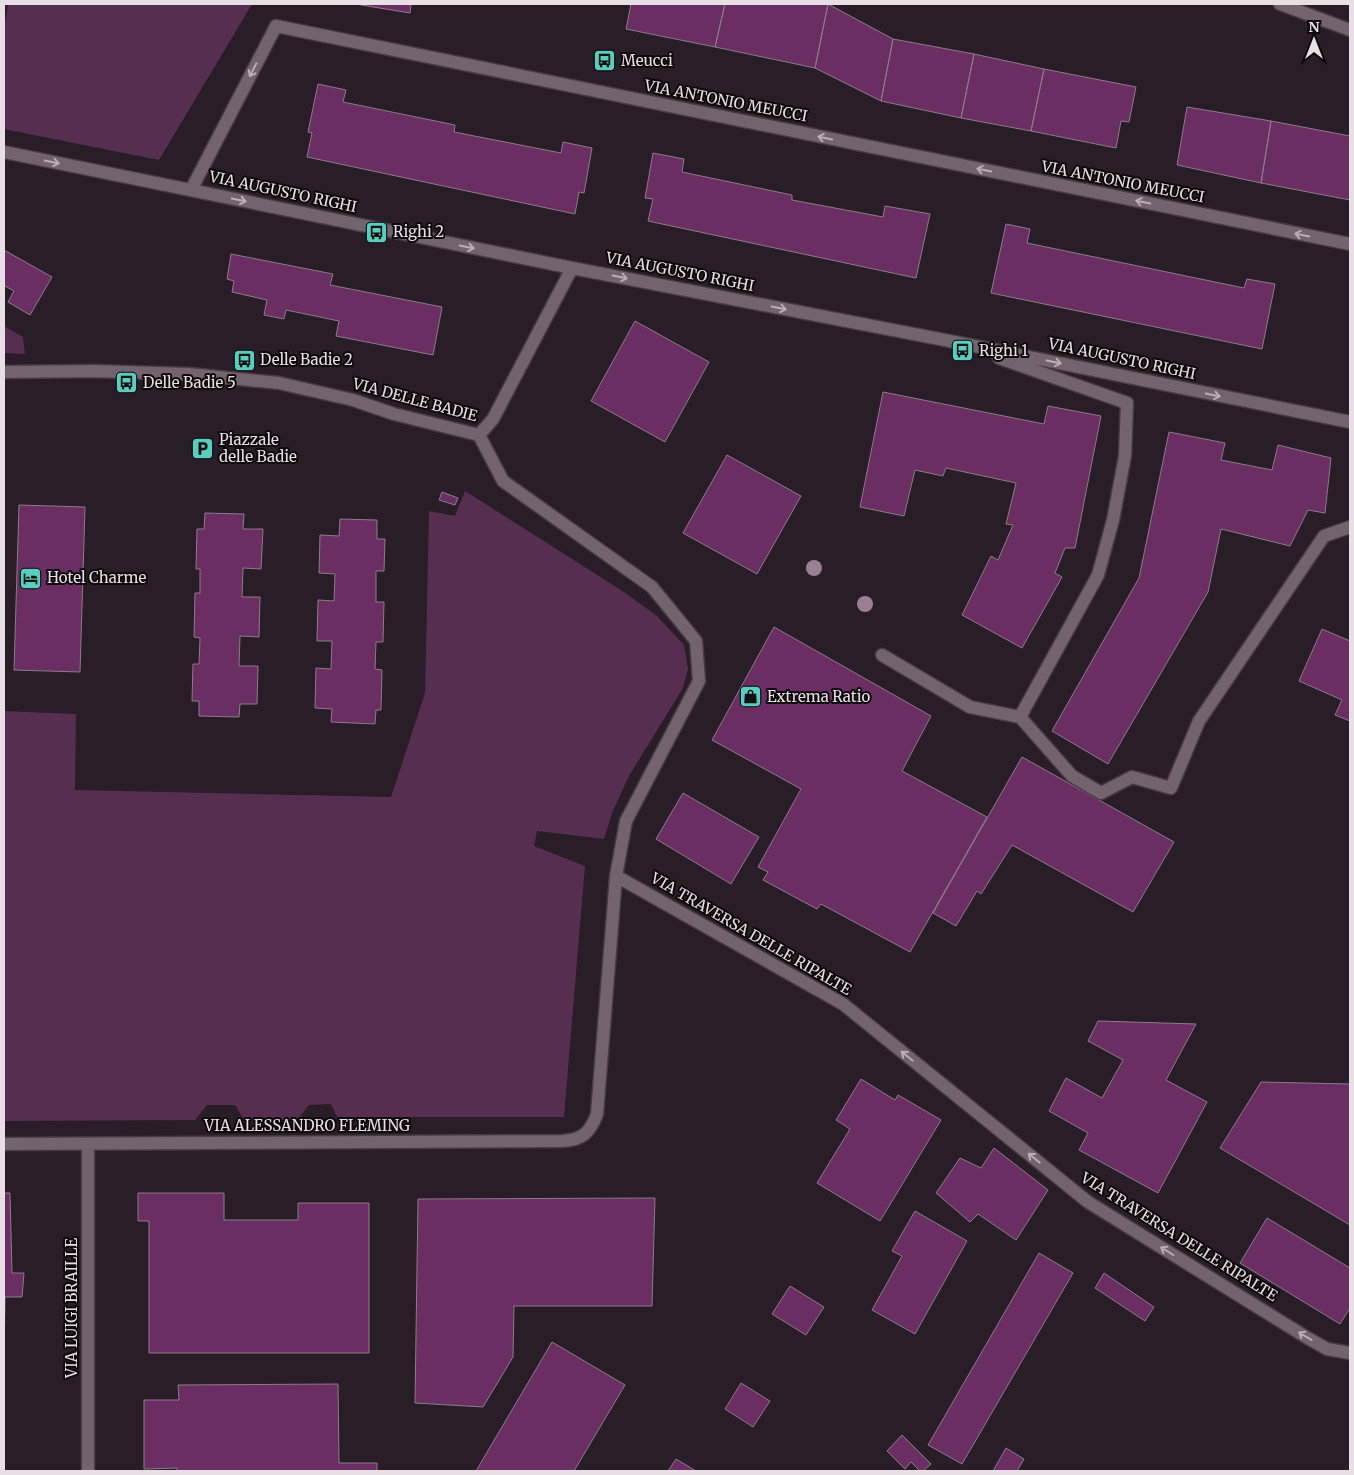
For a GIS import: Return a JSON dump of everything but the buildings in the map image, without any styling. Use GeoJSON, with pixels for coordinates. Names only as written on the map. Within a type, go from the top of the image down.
{"type":"FeatureCollection","features":[{"type":"Feature","properties":{"kind":"street"},"geometry":{"type":"LineString","coordinates":[[1280,4],[1350,30]]}},
{"type":"Feature","properties":{"kind":"street","name":"VIA ANTONIO MEUCCI"},"geometry":{"type":"LineString","coordinates":[[191,190],[276,26],[1350,244]]}},
{"type":"Feature","properties":{"kind":"street","name":"VIA AUGUSTO RIGHI"},"geometry":{"type":"LineString","coordinates":[[4,152],[572,268],[955,342],[1350,422]]}},
{"type":"Feature","properties":{"kind":"street","name":"VIA DELLE BADIE"},"geometry":{"type":"LineString","coordinates":[[4,372],[94,371],[189,374],[280,383],[353,400],[394,414],[478,435],[493,419],[572,268]]}},
{"type":"Feature","properties":{"kind":"street"},"geometry":{"type":"LineString","coordinates":[[955,342],[1127,403],[1125,456],[1114,520],[1098,575],[1020,717]]}},
{"type":"Feature","properties":{"kind":"street"},"geometry":{"type":"LineString","coordinates":[[478,435],[503,480],[652,587],[696,641],[698,681],[626,821],[616,876]]}},
{"type":"Feature","properties":{"kind":"street"},"geometry":{"type":"LineString","coordinates":[[882,655],[970,707],[1020,717],[1072,776],[1101,793],[1132,778],[1171,788],[1199,721],[1324,536],[1350,527]]}},
{"type":"Feature","properties":{"kind":"street","name":"VIA ALESSANDRO FLEMING"},"geometry":{"type":"LineString","coordinates":[[4,1144],[572,1140],[583,1136],[592,1126],[597,1114],[616,876]]}},
{"type":"Feature","properties":{"kind":"street","name":"VIA TRAVERSA DELLE RIPALTE"},"geometry":{"type":"LineString","coordinates":[[616,876],[843,1004],[1088,1202],[1306,1337],[1327,1348],[1350,1353]]}},
{"type":"Feature","properties":{"kind":"street","name":"VIA LUIGI BRAILLE"},"geometry":{"type":"LineString","coordinates":[[88,1144],[88,1471]]}},
{"type":"Feature","properties":{"kind":"shaded area"},"geometry":{"type":"Polygon","coordinates":[[[8,4],[252,4],[159,160],[4,129],[4,30],[8,4]]]}},
{"type":"Feature","properties":{"kind":"shaded area"},"geometry":{"type":"Polygon","coordinates":[[[4,326],[23,337],[25,354],[4,353],[4,326]]]}},
{"type":"Feature","properties":{"kind":"shaded area"},"geometry":{"type":"Polygon","coordinates":[[[465,491],[624,592],[657,616],[684,645],[688,669],[683,688],[629,776],[612,813],[604,839],[537,831],[534,846],[585,866],[564,1117],[337,1117],[331,1104],[309,1105],[297,1120],[244,1120],[235,1105],[207,1105],[195,1120],[4,1121],[4,711],[76,714],[75,790],[391,797],[425,693],[429,511],[455,516],[465,491]]]}},
{"type":"Feature","properties":{"kind":"place","name":"Meucci"},"geometry":{"type":"Point","coordinates":[605,61]}},
{"type":"Feature","properties":{"kind":"place","name":"Righi 2"},"geometry":{"type":"Point","coordinates":[377,232]}},
{"type":"Feature","properties":{"kind":"place","name":"Righi 1"},"geometry":{"type":"Point","coordinates":[963,351]}},
{"type":"Feature","properties":{"kind":"place","name":"Delle Badie 2"},"geometry":{"type":"Point","coordinates":[244,360]}},
{"type":"Feature","properties":{"kind":"place","name":"Delle Badie 5"},"geometry":{"type":"Point","coordinates":[127,383]}},
{"type":"Feature","properties":{"kind":"place","name":"Piazzale delle Badie"},"geometry":{"type":"Point","coordinates":[203,449]}},
{"type":"Feature","properties":{"kind":"place","name":"Hotel Charme"},"geometry":{"type":"Point","coordinates":[31,578]}},
{"type":"Feature","properties":{"kind":"place","name":"Extrema Ratio"},"geometry":{"type":"Point","coordinates":[751,697]}}]}
